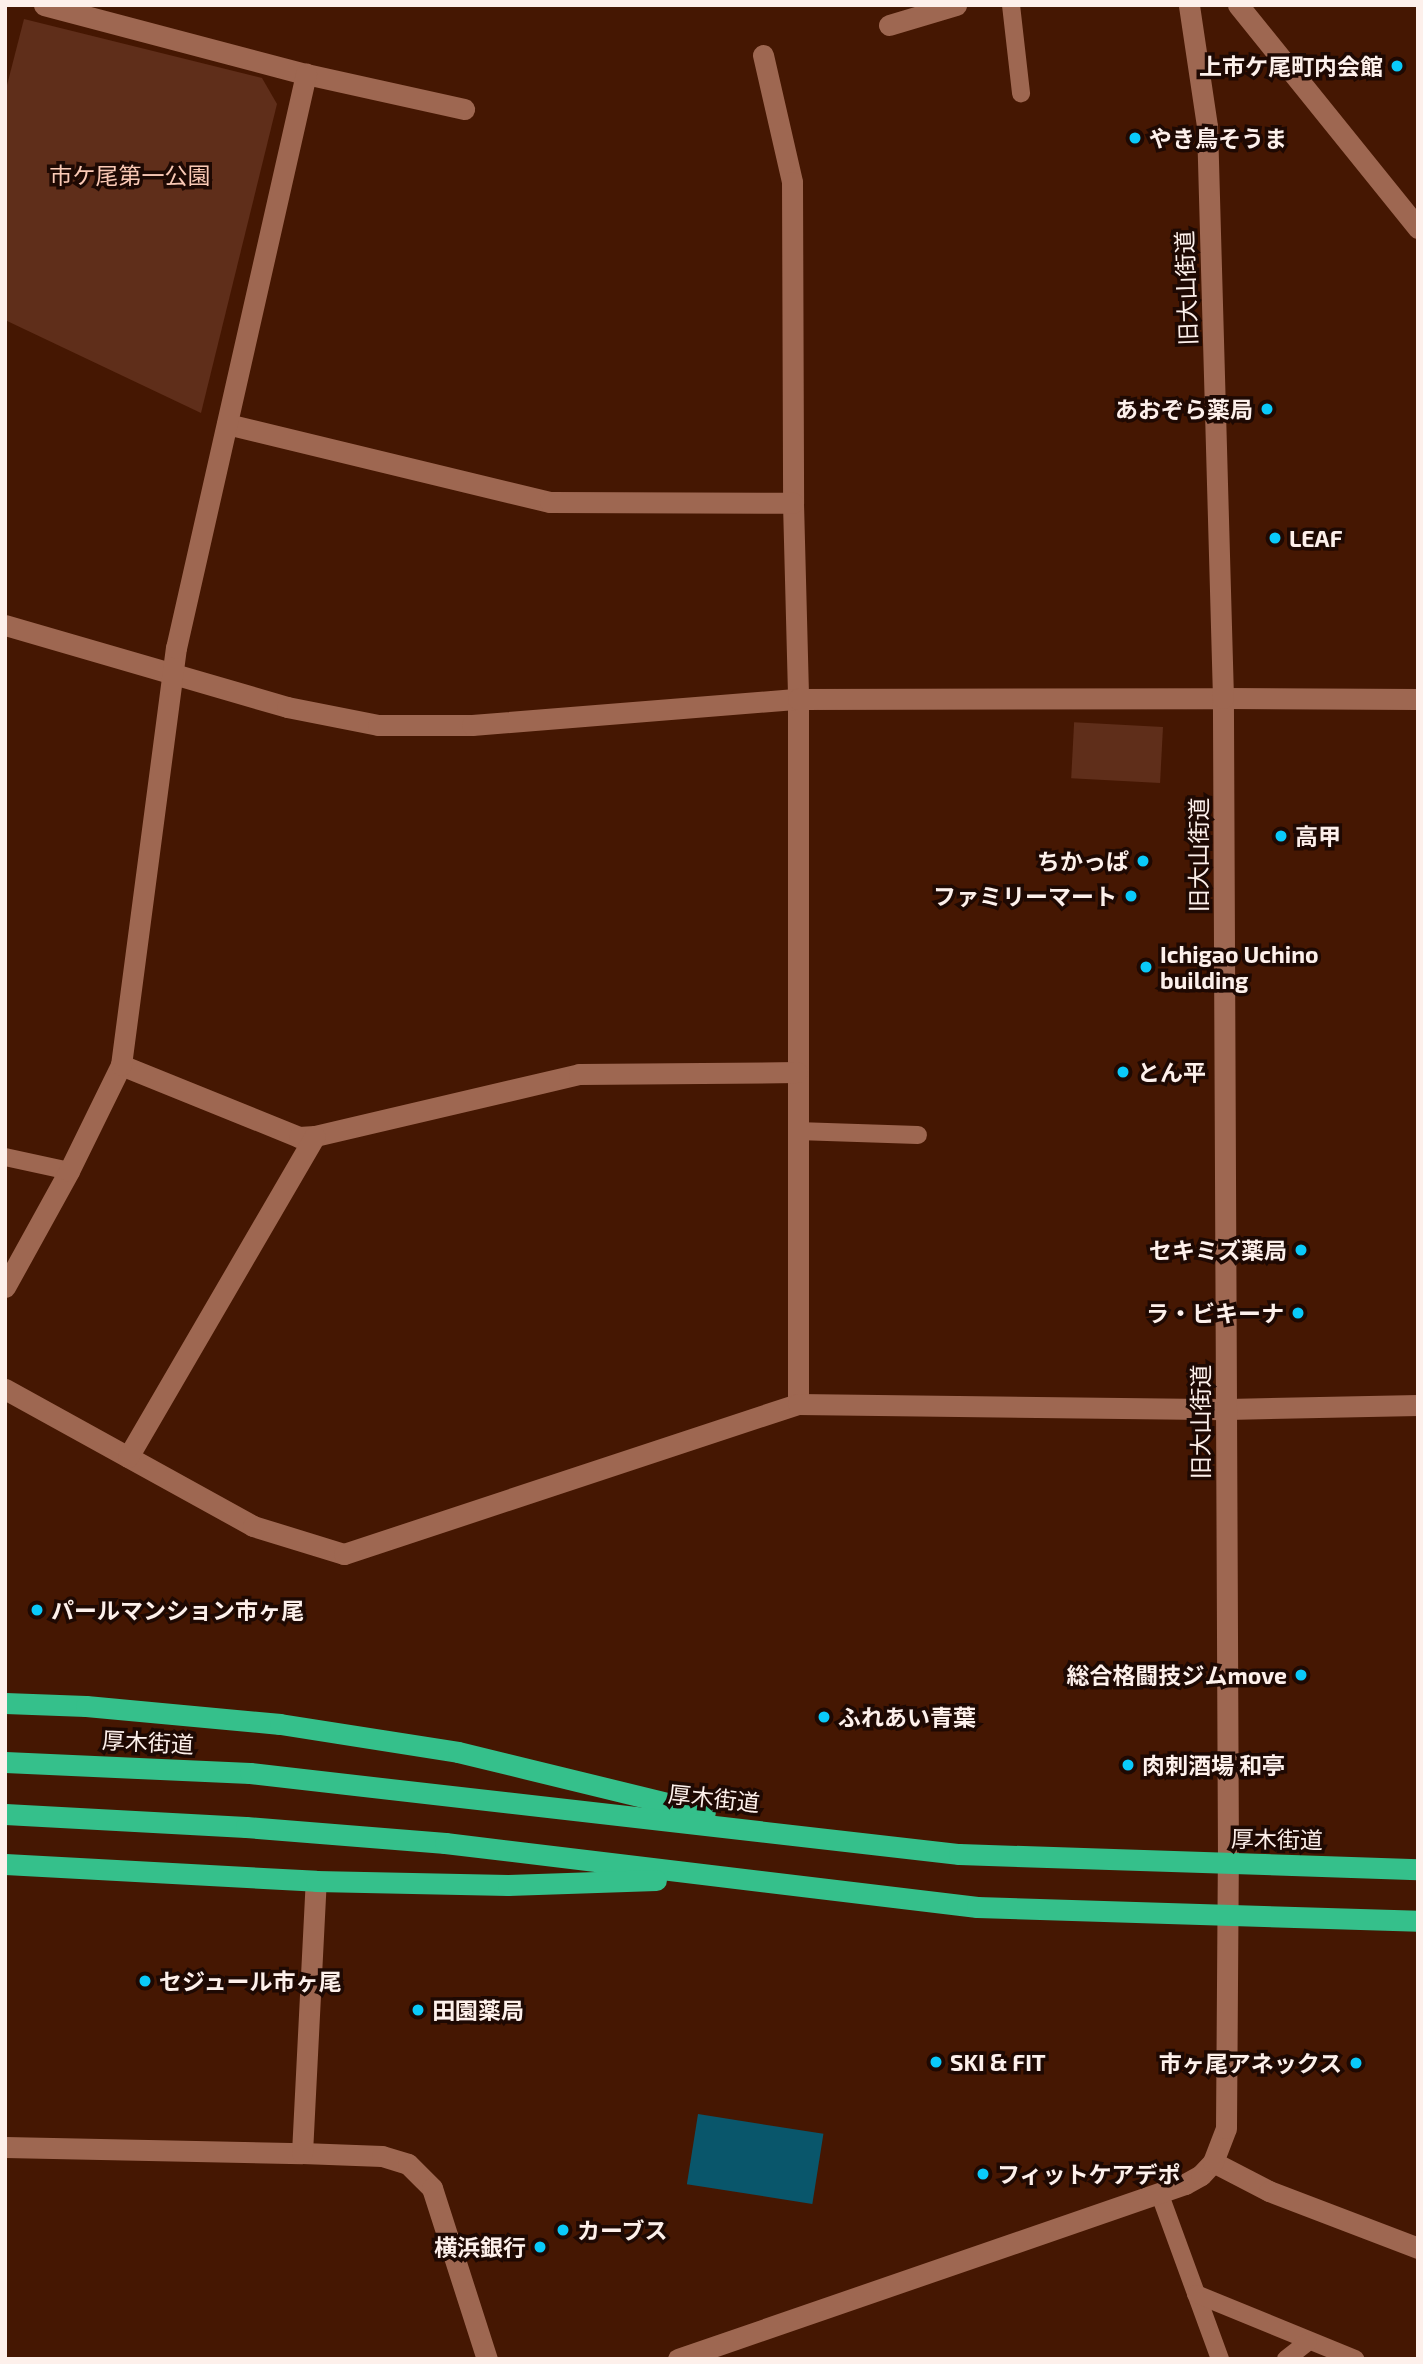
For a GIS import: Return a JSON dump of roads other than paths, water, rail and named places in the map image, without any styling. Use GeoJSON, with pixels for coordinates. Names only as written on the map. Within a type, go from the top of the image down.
{"type":"FeatureCollection","features":[{"type":"Feature","properties":{"kind":"highway"},"geometry":{"type":"LineString","coordinates":[[5,1703],[86,1706],[280,1724],[444,1749],[782,1831]]}},
{"type":"Feature","properties":{"kind":"highway","name":"厚木街道"},"geometry":{"type":"LineString","coordinates":[[5,1762],[250,1773],[782,1831],[959,1854],[1418,1868]]}},
{"type":"Feature","properties":{"kind":"highway"},"geometry":{"type":"LineString","coordinates":[[5,1814],[445,1843],[977,1907],[1418,1921]]}},
{"type":"Feature","properties":{"kind":"highway"},"geometry":{"type":"LineString","coordinates":[[5,1864],[316,1881],[508,1885],[721,1878]]}},
{"type":"Feature","properties":{"kind":"street"},"geometry":{"type":"LineString","coordinates":[[44,5],[306,74],[464,109]]}},
{"type":"Feature","properties":{"kind":"street"},"geometry":{"type":"LineString","coordinates":[[890,25],[956,5]]}},
{"type":"Feature","properties":{"kind":"street","name":"旧大山街道"},"geometry":{"type":"LineString","coordinates":[[1189,5],[1208,125],[1223,698],[1228,1915],[1226,2128],[1213,2162]]}},
{"type":"Feature","properties":{"kind":"street"},"geometry":{"type":"LineString","coordinates":[[1238,5],[1418,228]]}},
{"type":"Feature","properties":{"kind":"street"},"geometry":{"type":"LineString","coordinates":[[763,55],[792,182],[793,503],[798,699],[798,1404]]}},
{"type":"Feature","properties":{"kind":"street"},"geometry":{"type":"LineString","coordinates":[[5,1286],[69,1171],[121,1065],[176,648],[306,74]]}},
{"type":"Feature","properties":{"kind":"street"},"geometry":{"type":"LineString","coordinates":[[227,424],[550,502],[793,503]]}},
{"type":"Feature","properties":{"kind":"street"},"geometry":{"type":"LineString","coordinates":[[5,625],[287,707],[378,725],[472,725],[798,699],[1418,699]]}},
{"type":"Feature","properties":{"kind":"street"},"geometry":{"type":"LineString","coordinates":[[121,1065],[299,1137],[315,1136],[579,1074],[797,1072]]}},
{"type":"Feature","properties":{"kind":"street"},"geometry":{"type":"LineString","coordinates":[[128,1457],[315,1136]]}},
{"type":"Feature","properties":{"kind":"street"},"geometry":{"type":"LineString","coordinates":[[5,1389],[253,1525],[344,1554],[689,1443],[798,1404],[1227,1409],[1418,1405]]}},
{"type":"Feature","properties":{"kind":"street"},"geometry":{"type":"LineString","coordinates":[[302,2153],[316,1881]]}},
{"type":"Feature","properties":{"kind":"street"},"geometry":{"type":"LineString","coordinates":[[5,2147],[382,2156],[408,2164],[432,2188],[487,2359]]}},
{"type":"Feature","properties":{"kind":"street"},"geometry":{"type":"LineString","coordinates":[[678,2359],[1160,2194],[1201,2175],[1213,2162],[1269,2191],[1418,2248]]}},
{"type":"Feature","properties":{"kind":"lane"},"geometry":{"type":"LineString","coordinates":[[1011,5],[1021,93]]}},
{"type":"Feature","properties":{"kind":"lane"},"geometry":{"type":"LineString","coordinates":[[797,1131],[918,1135]]}},
{"type":"Feature","properties":{"kind":"lane"},"geometry":{"type":"LineString","coordinates":[[5,1157],[69,1171]]}},
{"type":"Feature","properties":{"kind":"lane"},"geometry":{"type":"LineString","coordinates":[[1160,2194],[1220,2359]]}},
{"type":"Feature","properties":{"kind":"lane"},"geometry":{"type":"LineString","coordinates":[[1196,2294],[1355,2359]]}},
{"type":"Feature","properties":{"kind":"lane"},"geometry":{"type":"LineString","coordinates":[[1286,2359],[1308,2342]]}},
{"type":"Feature","properties":{"kind":"water"},"geometry":{"type":"Polygon","coordinates":[[[698,2114],[823,2134],[812,2204],[687,2184],[698,2114]]]}},
{"type":"Feature","properties":{"kind":"place","name":"上市ケ尾町内会館"},"geometry":{"type":"Point","coordinates":[1397,66]}},
{"type":"Feature","properties":{"kind":"place","name":"やき鳥そうま"},"geometry":{"type":"Point","coordinates":[1135,138]}},
{"type":"Feature","properties":{"kind":"place","name":"あおぞら薬局"},"geometry":{"type":"Point","coordinates":[1267,409]}},
{"type":"Feature","properties":{"kind":"place","name":"LEAF"},"geometry":{"type":"Point","coordinates":[1275,538]}},
{"type":"Feature","properties":{"kind":"place","name":"高甲"},"geometry":{"type":"Point","coordinates":[1281,836]}},
{"type":"Feature","properties":{"kind":"place","name":"ちかっぱ"},"geometry":{"type":"Point","coordinates":[1143,861]}},
{"type":"Feature","properties":{"kind":"place","name":"ファミリーマート"},"geometry":{"type":"Point","coordinates":[1131,896]}},
{"type":"Feature","properties":{"kind":"place","name":"Ichigao Uchino building"},"geometry":{"type":"Point","coordinates":[1146,967]}},
{"type":"Feature","properties":{"kind":"place","name":"とん平"},"geometry":{"type":"Point","coordinates":[1123,1072]}},
{"type":"Feature","properties":{"kind":"place","name":"セキミズ薬局"},"geometry":{"type":"Point","coordinates":[1301,1250]}},
{"type":"Feature","properties":{"kind":"place","name":"ラ・ビキーナ"},"geometry":{"type":"Point","coordinates":[1298,1313]}},
{"type":"Feature","properties":{"kind":"place","name":"パールマンション市ヶ尾"},"geometry":{"type":"Point","coordinates":[37,1610]}},
{"type":"Feature","properties":{"kind":"place","name":"総合格闘技ジムmove"},"geometry":{"type":"Point","coordinates":[1301,1675]}},
{"type":"Feature","properties":{"kind":"place","name":"ふれあい青葉"},"geometry":{"type":"Point","coordinates":[824,1717]}},
{"type":"Feature","properties":{"kind":"place","name":"肉刺酒場 和亭"},"geometry":{"type":"Point","coordinates":[1128,1765]}},
{"type":"Feature","properties":{"kind":"place","name":"セジュール市ヶ尾"},"geometry":{"type":"Point","coordinates":[145,1981]}},
{"type":"Feature","properties":{"kind":"place","name":"田園薬局"},"geometry":{"type":"Point","coordinates":[418,2010]}},
{"type":"Feature","properties":{"kind":"place","name":"SKI & FIT"},"geometry":{"type":"Point","coordinates":[936,2062]}},
{"type":"Feature","properties":{"kind":"place","name":"市ヶ尾アネックス"},"geometry":{"type":"Point","coordinates":[1356,2063]}},
{"type":"Feature","properties":{"kind":"place","name":"フィットケアデポ"},"geometry":{"type":"Point","coordinates":[983,2174]}},
{"type":"Feature","properties":{"kind":"place","name":"カーブス"},"geometry":{"type":"Point","coordinates":[563,2230]}},
{"type":"Feature","properties":{"kind":"place","name":"横浜銀行"},"geometry":{"type":"Point","coordinates":[540,2247]}},
{"type":"Feature","properties":{"kind":"park label","name":"市ケ尾第一公園"},"geometry":{"type":"Point","coordinates":[130,175]}}]}
